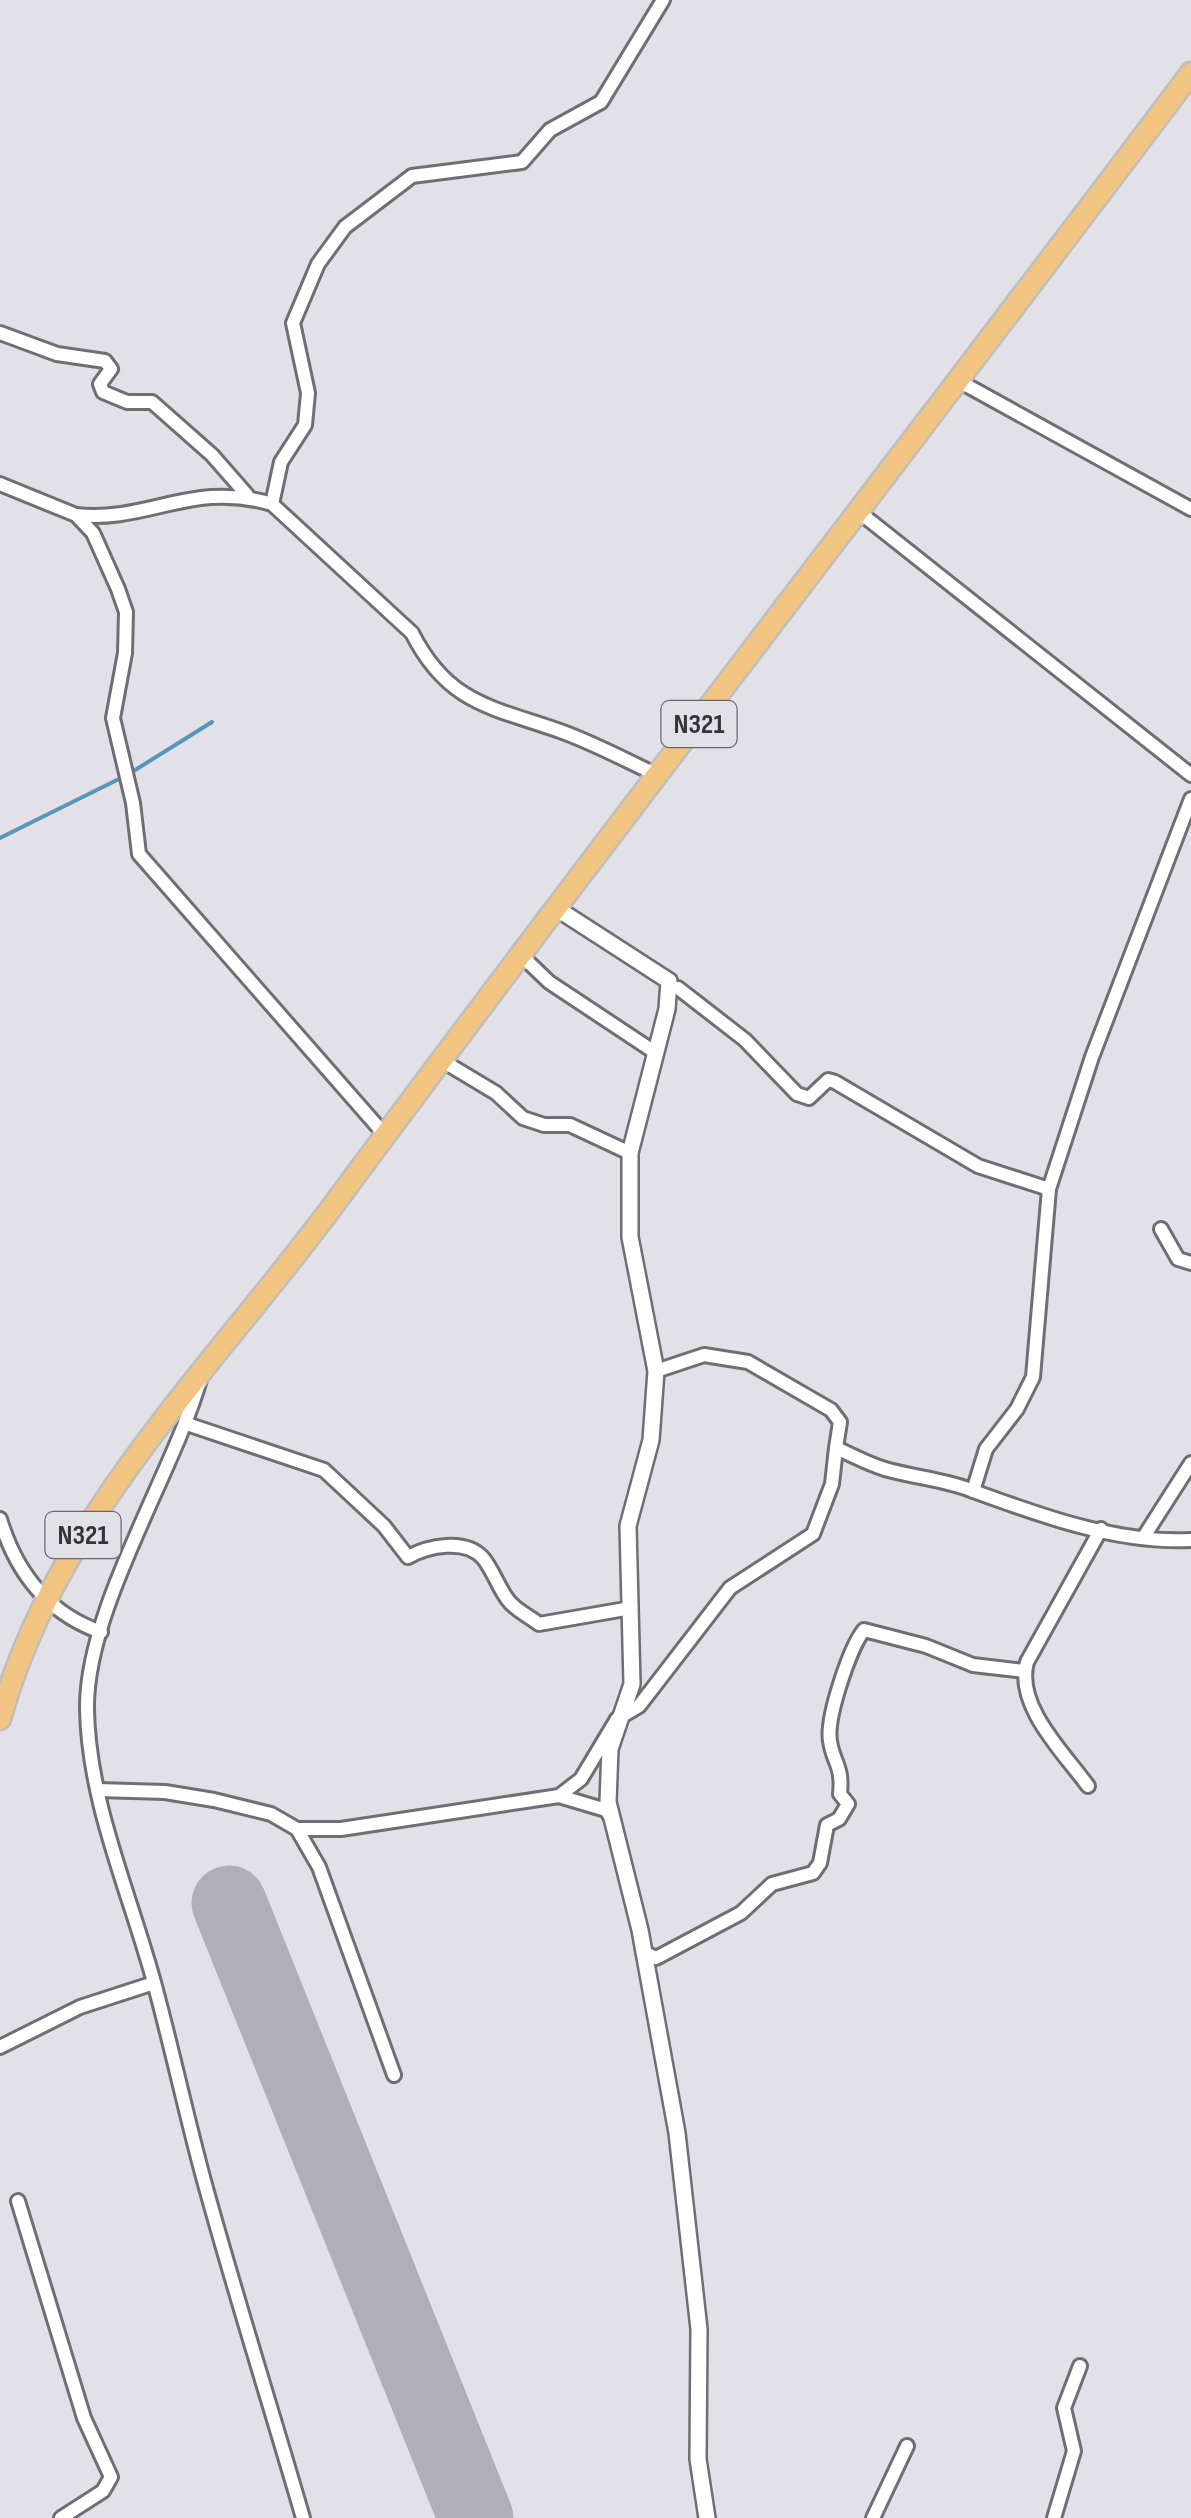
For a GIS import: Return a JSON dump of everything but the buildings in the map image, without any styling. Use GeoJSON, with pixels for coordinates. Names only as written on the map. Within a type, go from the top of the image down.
{"type":"FeatureCollection","features":[{"type":"Feature","properties":{"kind":"main road","name":"N321"},"geometry":{"type":"LineString","coordinates":[[0,1719],[44,1601],[87,1528],[202,1371],[274,1286],[957,380],[1070,238],[1191,72]]}},
{"type":"Feature","properties":{"kind":"street"},"geometry":{"type":"LineString","coordinates":[[272,504],[281,462],[305,426],[308,393],[292,323],[318,264],[345,227],[412,176],[522,162],[550,130],[602,102],[663,0]]}},
{"type":"Feature","properties":{"kind":"street"},"geometry":{"type":"LineString","coordinates":[[0,333],[57,354],[105,362],[111,369],[100,384],[103,392],[126,402],[152,402],[212,455],[249,497]]}},
{"type":"Feature","properties":{"kind":"street"},"geometry":{"type":"LineString","coordinates":[[957,380],[1191,510]]}},
{"type":"Feature","properties":{"kind":"street"},"geometry":{"type":"LineString","coordinates":[[0,484],[76,515],[109,519],[198,495],[249,497],[272,504],[412,633],[426,660],[455,689],[501,714],[562,732],[659,776]]}},
{"type":"Feature","properties":{"kind":"street"},"geometry":{"type":"LineString","coordinates":[[860,512],[1191,775]]}},
{"type":"Feature","properties":{"kind":"street"},"geometry":{"type":"LineString","coordinates":[[76,515],[93,534],[126,612],[125,652],[113,718],[133,803],[139,854],[386,1135]]}},
{"type":"Feature","properties":{"kind":"street"},"geometry":{"type":"LineString","coordinates":[[973,1492],[986,1450],[1017,1409],[1033,1376],[1049,1189],[1092,1058],[1191,799]]}},
{"type":"Feature","properties":{"kind":"street"},"geometry":{"type":"LineString","coordinates":[[556,908],[669,981],[656,1053],[630,1152],[630,1237],[656,1371],[651,1440],[628,1526],[632,1684],[617,1719],[580,1779],[558,1796]]}},
{"type":"Feature","properties":{"kind":"street"},"geometry":{"type":"LineString","coordinates":[[523,956],[549,982],[656,1053]]}},
{"type":"Feature","properties":{"kind":"street"},"geometry":{"type":"LineString","coordinates":[[678,988],[745,1040],[797,1094],[809,1098],[828,1080],[835,1082],[978,1166],[1049,1189]]}},
{"type":"Feature","properties":{"kind":"street"},"geometry":{"type":"LineString","coordinates":[[442,1060],[496,1093],[523,1118],[544,1125],[570,1125],[630,1152]]}},
{"type":"Feature","properties":{"kind":"street"},"geometry":{"type":"LineString","coordinates":[[1161,1229],[1178,1259],[1191,1263]]}},
{"type":"Feature","properties":{"kind":"street"},"geometry":{"type":"LineString","coordinates":[[656,1371],[704,1355],[753,1363],[830,1410],[840,1422],[832,1484],[813,1534],[730,1588],[639,1706],[617,1719],[610,1749],[608,1802],[667,2068],[690,2236],[699,2329],[698,2459],[707,2518]]}},
{"type":"Feature","properties":{"kind":"street","name":"N321"},"geometry":{"type":"LineString","coordinates":[[202,1371],[187,1424],[161,1476],[101,1632],[87,1706],[98,1790],[154,1983],[203,2177],[303,2518]]}},
{"type":"Feature","properties":{"kind":"street"},"geometry":{"type":"LineString","coordinates":[[187,1424],[324,1470],[384,1526],[408,1557],[427,1548],[459,1546],[474,1551],[482,1557],[510,1604],[540,1624],[631,1608]]}},
{"type":"Feature","properties":{"kind":"street"},"geometry":{"type":"LineString","coordinates":[[836,1448],[883,1469],[973,1492],[1013,1508],[1101,1529],[1191,1540]]}},
{"type":"Feature","properties":{"kind":"street"},"geometry":{"type":"LineString","coordinates":[[1146,1535],[1191,1462]]}},
{"type":"Feature","properties":{"kind":"street"},"geometry":{"type":"LineString","coordinates":[[0,1518],[9,1549],[44,1601],[101,1632]]}},
{"type":"Feature","properties":{"kind":"street"},"geometry":{"type":"LineString","coordinates":[[1088,1786],[1030,1704],[1024,1672],[1101,1529]]}},
{"type":"Feature","properties":{"kind":"street"},"geometry":{"type":"LineString","coordinates":[[643,1952],[656,1958],[680,1950],[741,1912],[772,1884],[813,1873],[820,1863],[819,1848],[825,1842],[827,1826],[839,1818],[848,1804],[840,1794],[842,1774],[830,1741],[851,1644],[864,1630],[973,1665],[1024,1672]]}},
{"type":"Feature","properties":{"kind":"street"},"geometry":{"type":"LineString","coordinates":[[98,1790],[165,1792],[214,1800],[271,1814],[297,1829],[319,1867],[394,2075]]}},
{"type":"Feature","properties":{"kind":"street"},"geometry":{"type":"LineString","coordinates":[[297,1829],[341,1829],[558,1796],[606,1810],[615,1824]]}},
{"type":"Feature","properties":{"kind":"street"},"geometry":{"type":"LineString","coordinates":[[0,2047],[80,2007],[154,1983]]}},
{"type":"Feature","properties":{"kind":"street"},"geometry":{"type":"LineString","coordinates":[[18,2200],[84,2418],[112,2478],[103,2490],[60,2518]]}},
{"type":"Feature","properties":{"kind":"street"},"geometry":{"type":"LineString","coordinates":[[1054,2518],[1074,2451],[1064,2408],[1080,2366]]}},
{"type":"Feature","properties":{"kind":"street"},"geometry":{"type":"LineString","coordinates":[[873,2518],[906,2446]]}},
{"type":"Feature","properties":{"kind":"waterway"},"geometry":{"type":"LineString","coordinates":[[132,772],[212,722]]}},
{"type":"Feature","properties":{"kind":"waterway"},"geometry":{"type":"LineString","coordinates":[[0,838],[123,777]]}},
{"type":"Feature","properties":{"kind":"runway"},"geometry":{"type":"LineString","coordinates":[[229,1903],[476,2518]]}}]}
